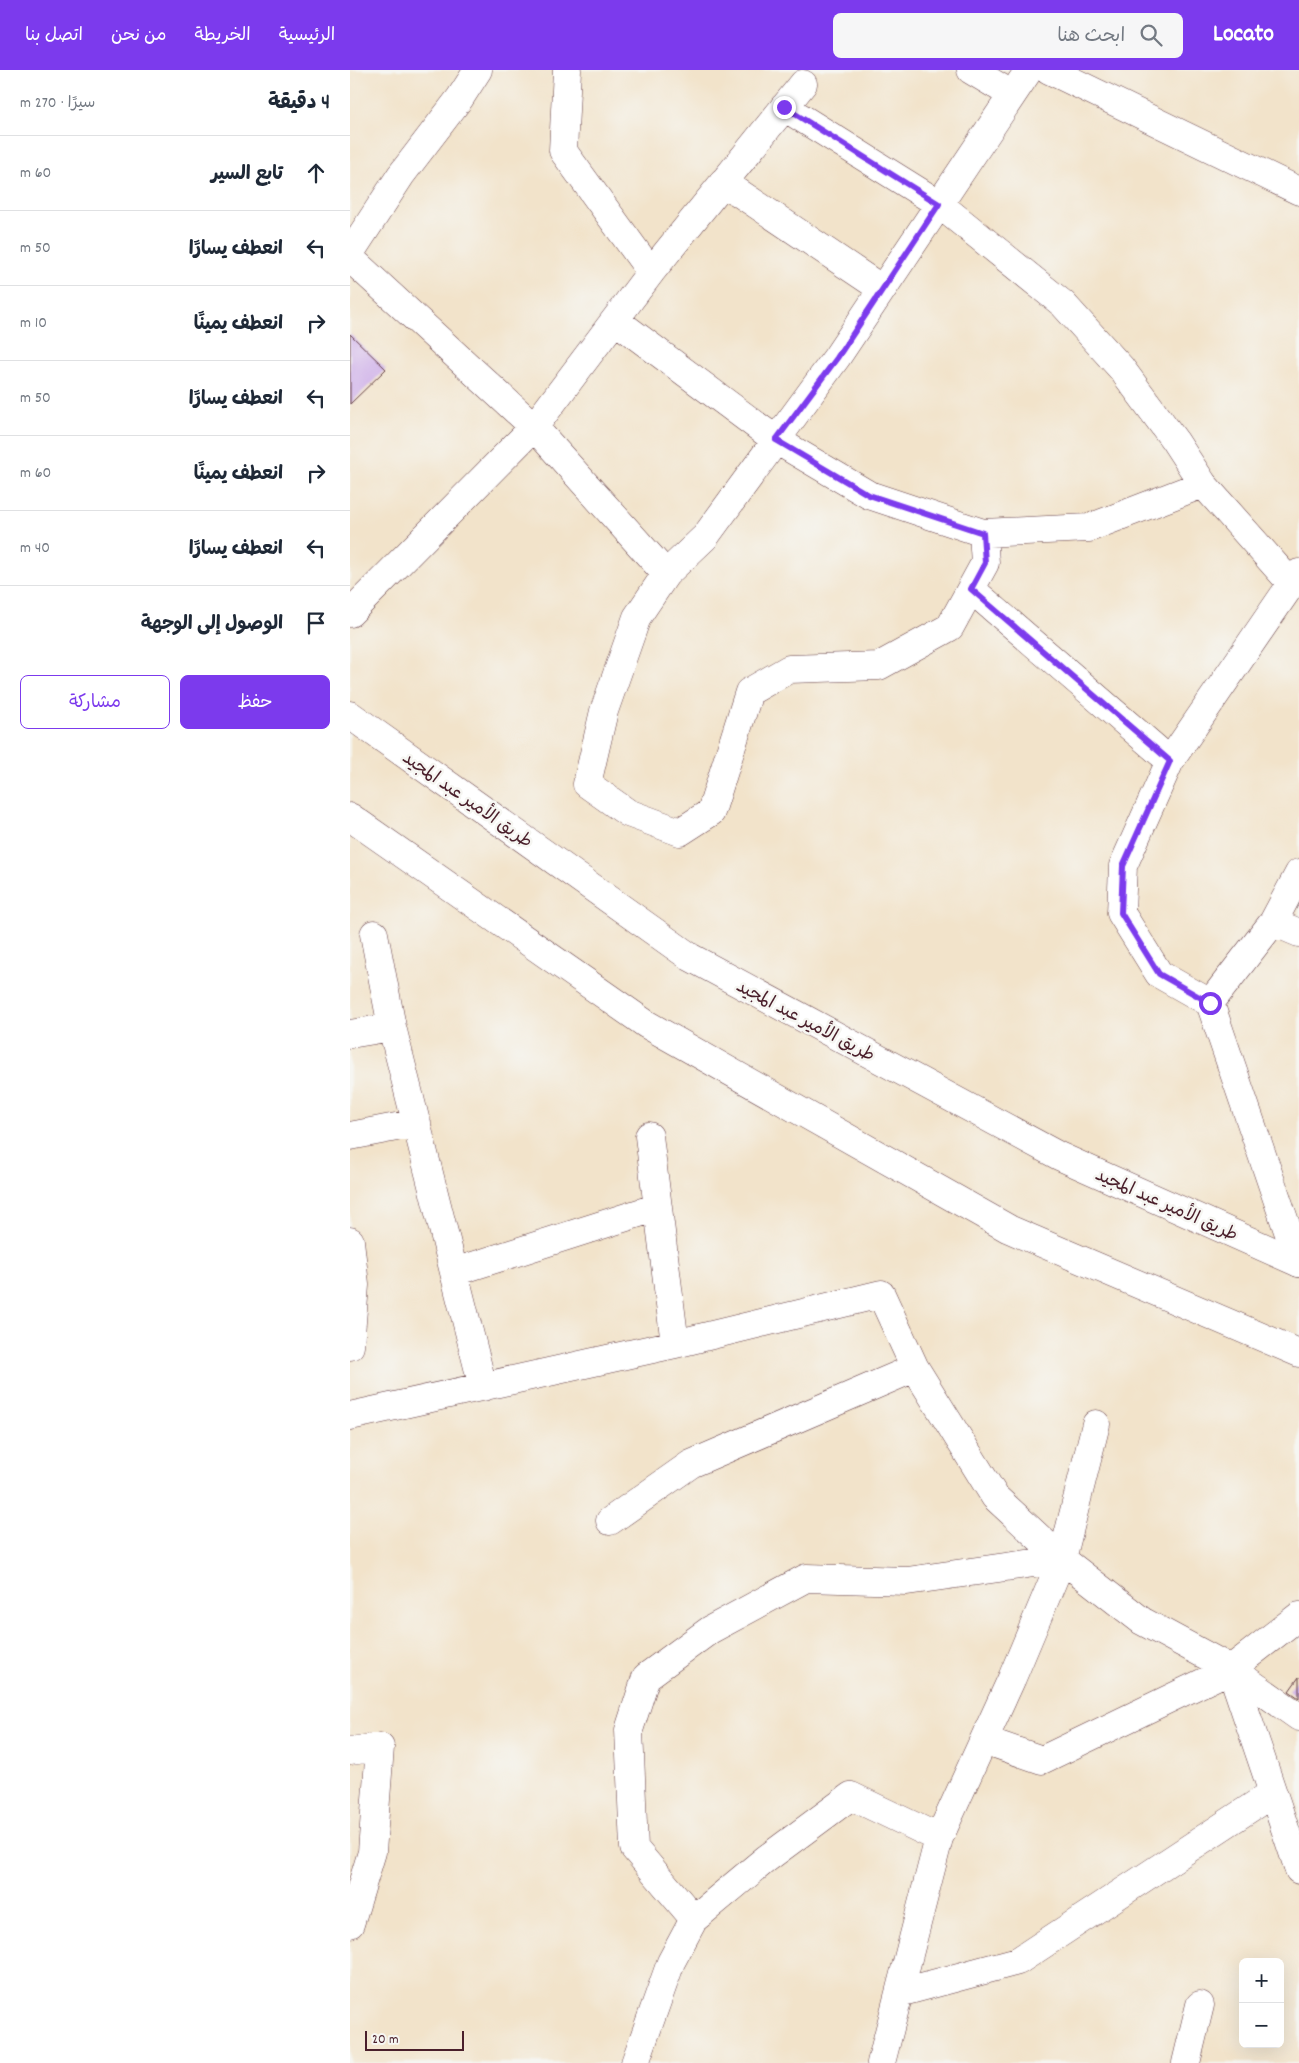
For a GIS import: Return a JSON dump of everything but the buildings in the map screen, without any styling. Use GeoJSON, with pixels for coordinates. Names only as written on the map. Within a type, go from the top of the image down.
{"type":"FeatureCollection","features":[{"type":"Feature","properties":{"kind":"street"},"geometry":{"type":"LineString","coordinates":[[350,252],[402,175],[460,98],[478,70]]}},
{"type":"Feature","properties":{"kind":"street"},"geometry":{"type":"LineString","coordinates":[[567,70],[563,151],[651,272]]}},
{"type":"Feature","properties":{"kind":"street"},"geometry":{"type":"LineString","coordinates":[[971,70],[1011,94]]}},
{"type":"Feature","properties":{"kind":"street"},"geometry":{"type":"LineString","coordinates":[[983,533],[985,563],[950,627],[879,666],[790,670],[749,692],[711,812],[680,832],[628,813],[587,784],[604,711],[637,617],[666,574],[705,537],[837,358],[1011,94],[1029,70]]}},
{"type":"Feature","properties":{"kind":"street"},"geometry":{"type":"LineString","coordinates":[[1049,70],[1299,191]]}},
{"type":"Feature","properties":{"kind":"street"},"geometry":{"type":"LineString","coordinates":[[350,613],[534,428],[651,272],[803,84]]}},
{"type":"Feature","properties":{"kind":"street"},"geometry":{"type":"LineString","coordinates":[[784,107],[939,204],[1063,304],[1121,368],[1175,441],[1203,484],[1295,578],[1170,761],[1123,866],[1121,913],[1159,974],[1210,1003],[1299,1263]]}},
{"type":"Feature","properties":{"kind":"street"},"geometry":{"type":"LineString","coordinates":[[723,182],[882,289]]}},
{"type":"Feature","properties":{"kind":"street"},"geometry":{"type":"LineString","coordinates":[[350,258],[534,428],[666,574]]}},
{"type":"Feature","properties":{"kind":"street"},"geometry":{"type":"LineString","coordinates":[[615,320],[776,440],[869,495],[983,533],[1089,528],[1203,484]]}},
{"type":"Feature","properties":{"kind":"street"},"geometry":{"type":"LineString","coordinates":[[971,589],[1170,761]]}},
{"type":"Feature","properties":{"kind":"street","name":"طريق الأمير عبد المجيد"},"geometry":{"type":"LineString","coordinates":[[350,715],[690,957],[1059,1156],[1299,1263]]}},
{"type":"Feature","properties":{"kind":"street"},"geometry":{"type":"LineString","coordinates":[[350,817],[646,1024],[810,1117],[1009,1229],[1299,1353]]}},
{"type":"Feature","properties":{"kind":"street"},"geometry":{"type":"LineString","coordinates":[[1210,1003],[1273,922],[1299,873]]}},
{"type":"Feature","properties":{"kind":"street"},"geometry":{"type":"LineString","coordinates":[[1273,922],[1299,933]]}},
{"type":"Feature","properties":{"kind":"street"},"geometry":{"type":"LineString","coordinates":[[374,934],[392,1027],[483,1387]]}},
{"type":"Feature","properties":{"kind":"street"},"geometry":{"type":"LineString","coordinates":[[350,1034],[392,1027]]}},
{"type":"Feature","properties":{"kind":"street"},"geometry":{"type":"LineString","coordinates":[[350,1136],[417,1124]]}},
{"type":"Feature","properties":{"kind":"street"},"geometry":{"type":"LineString","coordinates":[[649,1136],[675,1344]]}},
{"type":"Feature","properties":{"kind":"street"},"geometry":{"type":"LineString","coordinates":[[454,1272],[658,1207]]}},
{"type":"Feature","properties":{"kind":"street"},"geometry":{"type":"LineString","coordinates":[[350,1241],[353,1285],[350,1346]]}},
{"type":"Feature","properties":{"kind":"street"},"geometry":{"type":"LineString","coordinates":[[350,1416],[675,1344],[881,1294],[915,1368],[995,1497],[1062,1558],[1142,1621],[1231,1669],[1299,1716]]}},
{"type":"Feature","properties":{"kind":"street"},"geometry":{"type":"LineString","coordinates":[[610,1521],[691,1464],[915,1368]]}},
{"type":"Feature","properties":{"kind":"street"},"geometry":{"type":"LineString","coordinates":[[881,2063],[939,1838],[984,1740],[1062,1558],[1096,1424]]}},
{"type":"Feature","properties":{"kind":"street"},"geometry":{"type":"LineString","coordinates":[[694,1920],[634,1848],[629,1730],[646,1677],[710,1630],[806,1578],[907,1581],[1062,1558]]}},
{"type":"Feature","properties":{"kind":"street"},"geometry":{"type":"LineString","coordinates":[[984,1740],[1042,1760],[1231,1669],[1299,1616]]}},
{"type":"Feature","properties":{"kind":"street"},"geometry":{"type":"LineString","coordinates":[[1231,1669],[1299,1870]]}},
{"type":"Feature","properties":{"kind":"street"},"geometry":{"type":"LineString","coordinates":[[350,1751],[380,1747],[372,1852],[350,1924]]}},
{"type":"Feature","properties":{"kind":"street"},"geometry":{"type":"LineString","coordinates":[[899,1993],[1018,1961],[1273,1793]]}},
{"type":"Feature","properties":{"kind":"street"},"geometry":{"type":"LineString","coordinates":[[635,2063],[671,1962],[694,1920],[766,1859],[851,1796],[939,1838]]}},
{"type":"Feature","properties":{"kind":"street"},"geometry":{"type":"LineString","coordinates":[[1186,2063],[1200,2005]]}},
{"type":"Feature","properties":{"kind":"route"},"geometry":{"type":"LineString","coordinates":[[784,107],[939,204],[837,358],[776,440],[869,495],[983,533],[985,563],[971,589],[1170,761],[1123,866],[1121,913],[1159,974],[1210,1003]]}}]}
